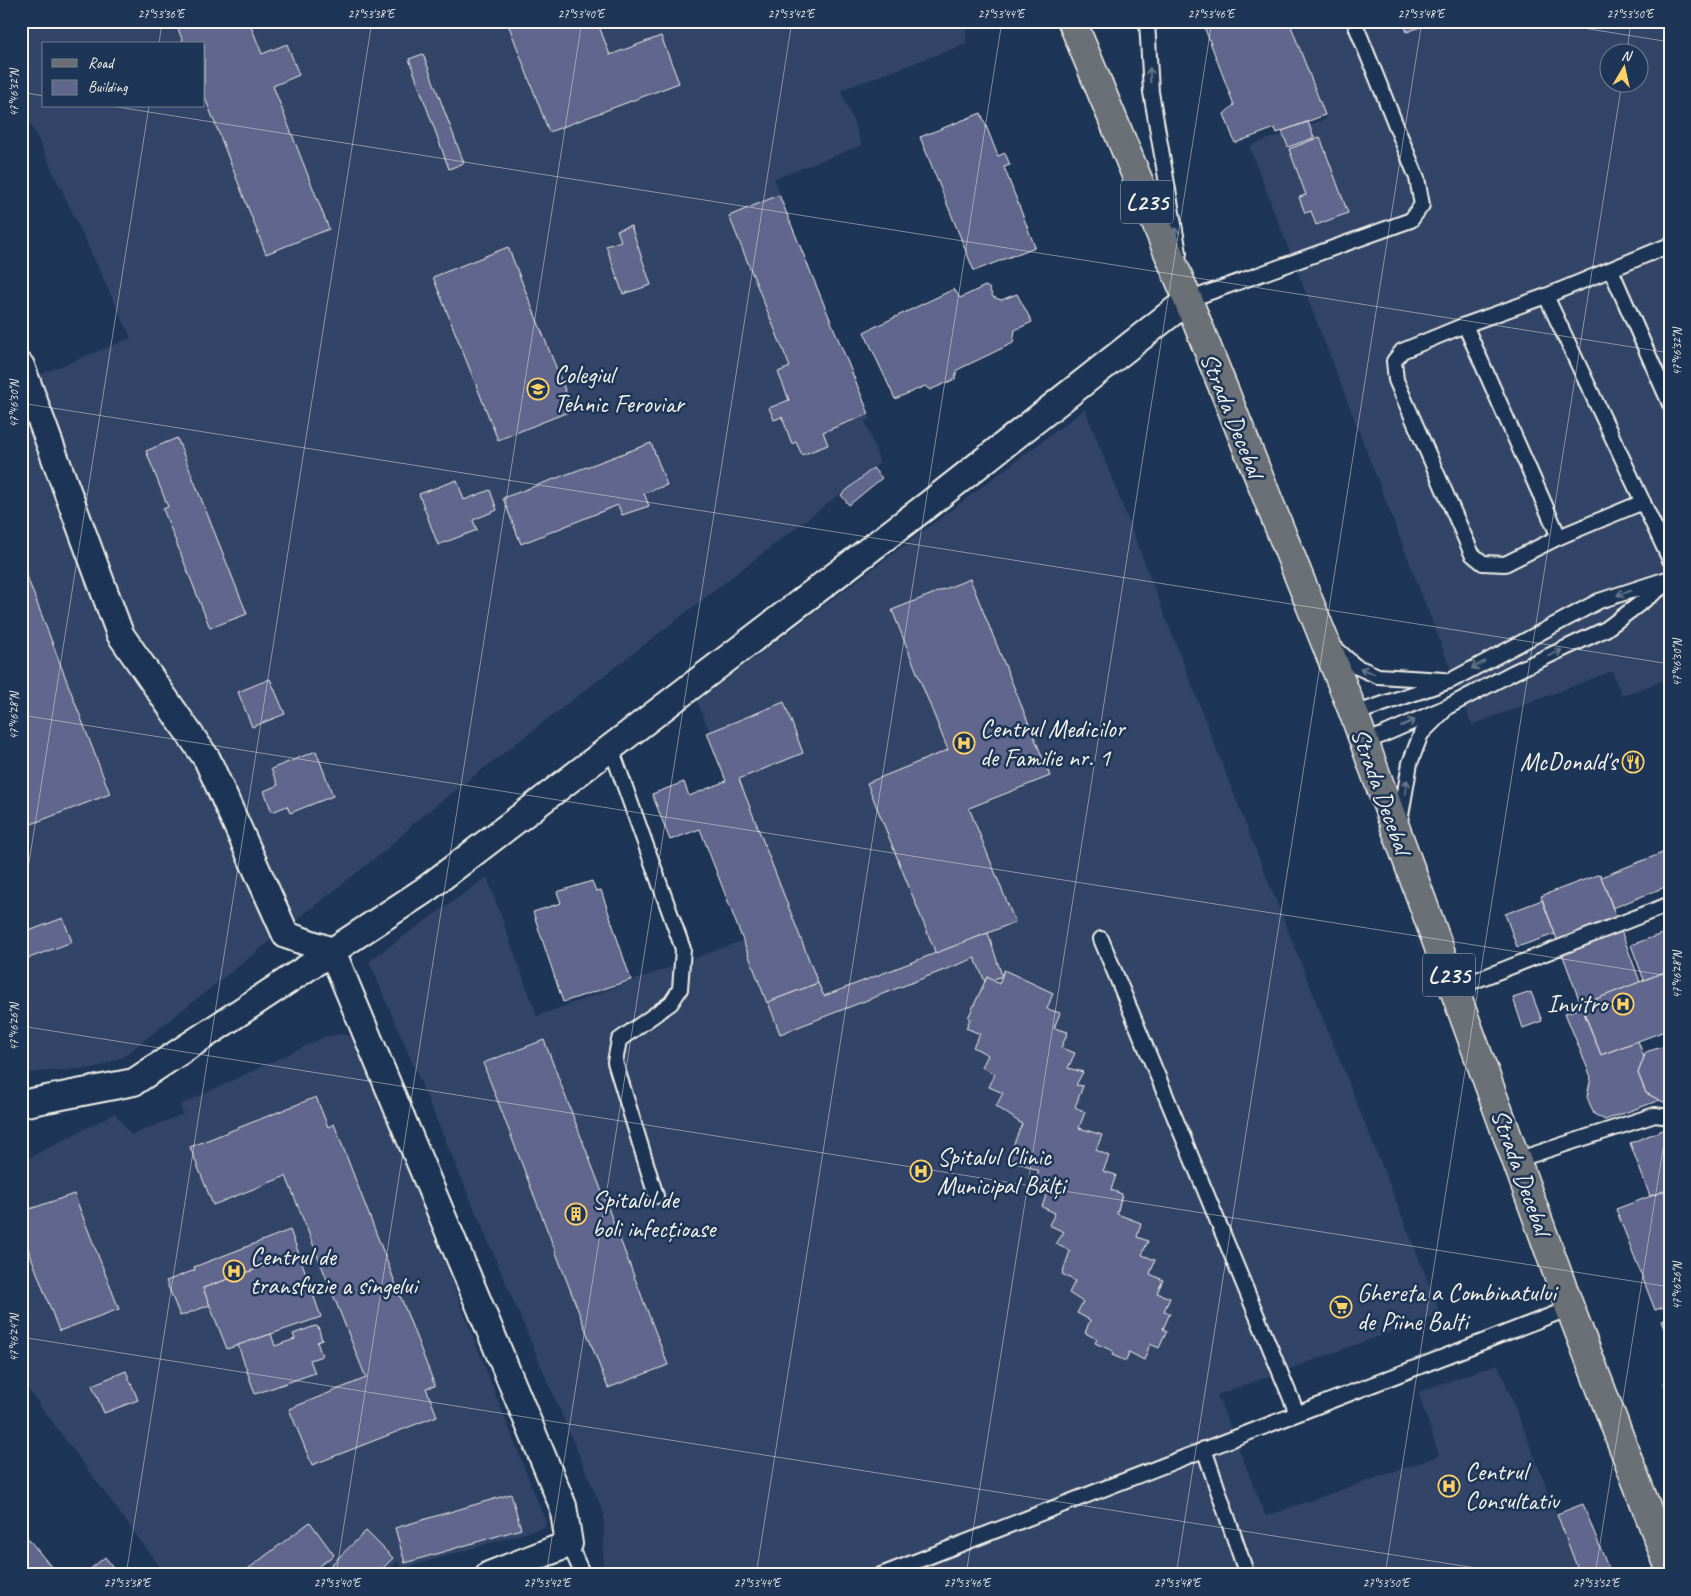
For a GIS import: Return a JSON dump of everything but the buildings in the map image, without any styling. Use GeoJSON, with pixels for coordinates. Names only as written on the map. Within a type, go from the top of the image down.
{"type":"FeatureCollection","features":[{"type":"Feature","properties":{"kind":"main road","name":"Strada Decebal"},"geometry":{"type":"LineString","coordinates":[[1072,21],[1188,300],[1354,714],[1570,1308],[1670,1569]]}},
{"type":"Feature","properties":{"kind":"street"},"geometry":{"type":"LineString","coordinates":[[21,1104],[134,1082],[425,890],[929,504],[1188,300]]}},
{"type":"Feature","properties":{"kind":"street"},"geometry":{"type":"LineString","coordinates":[[21,366],[120,634],[207,759],[286,935],[332,951],[563,1506],[569,1544],[489,1575]]}},
{"type":"Feature","properties":{"kind":"lane"},"geometry":{"type":"LineString","coordinates":[[1147,21],[1151,92],[1188,300],[1412,220],[1422,206],[1417,178],[1354,21]]}},
{"type":"Feature","properties":{"kind":"lane"},"geometry":{"type":"LineString","coordinates":[[1643,502],[1559,537],[1505,564],[1483,563],[1472,554],[1396,380],[1394,361],[1402,351],[1465,325],[1546,296],[1670,245]]}},
{"type":"Feature","properties":{"kind":"lane"},"geometry":{"type":"LineString","coordinates":[[1611,270],[1670,404]]}},
{"type":"Feature","properties":{"kind":"lane"},"geometry":{"type":"LineString","coordinates":[[1546,296],[1670,560]]}},
{"type":"Feature","properties":{"kind":"lane"},"geometry":{"type":"LineString","coordinates":[[1465,325],[1559,537]]}},
{"type":"Feature","properties":{"kind":"lane"},"geometry":{"type":"LineString","coordinates":[[1354,714],[1450,681],[1599,601],[1670,579]]}},
{"type":"Feature","properties":{"kind":"lane"},"geometry":{"type":"LineString","coordinates":[[1364,743],[1449,706],[1514,672],[1606,629],[1670,579]]}},
{"type":"Feature","properties":{"kind":"lane"},"geometry":{"type":"LineString","coordinates":[[1322,635],[1355,666],[1378,676],[1450,681]]}},
{"type":"Feature","properties":{"kind":"lane"},"geometry":{"type":"LineString","coordinates":[[1397,835],[1410,763],[1421,734],[1449,706]]}},
{"type":"Feature","properties":{"kind":"lane"},"geometry":{"type":"LineString","coordinates":[[611,748],[683,949],[680,989],[671,1003],[619,1040],[615,1062],[656,1196]]}},
{"type":"Feature","properties":{"kind":"lane"},"geometry":{"type":"LineString","coordinates":[[1454,989],[1670,904]]}},
{"type":"Feature","properties":{"kind":"lane"},"geometry":{"type":"LineString","coordinates":[[1101,939],[1297,1413]]}},
{"type":"Feature","properties":{"kind":"lane"},"geometry":{"type":"LineString","coordinates":[[1516,1160],[1655,1115],[1670,1117]]}},
{"type":"Feature","properties":{"kind":"lane"},"geometry":{"type":"LineString","coordinates":[[881,1575],[1570,1308]]}},
{"type":"Feature","properties":{"kind":"lane"},"geometry":{"type":"LineString","coordinates":[[1204,1449],[1247,1575]]}},
{"type":"Feature","properties":{"kind":"lane"},"geometry":{"type":"LineString","coordinates":[[569,1544],[584,1575]]}},
{"type":"Feature","properties":{"kind":"shaded area","name":"Colegiul Tehnic Feroviar"},"geometry":{"type":"Polygon","coordinates":[[[21,21],[966,21],[966,44],[841,90],[862,145],[774,179],[870,419],[865,421],[880,463],[422,816],[387,849],[123,1057],[96,1068],[26,1073],[21,1061],[21,382],[131,338],[21,103],[21,21]]]}},
{"type":"Feature","properties":{"kind":"shaded area"},"geometry":{"type":"Polygon","coordinates":[[[1286,21],[1670,21],[1670,678],[1622,696],[1612,671],[1472,725],[1249,146],[1326,119],[1286,21]]]}},
{"type":"Feature","properties":{"kind":"shaded area","name":"Spitalul Clinic Municipal Bălți"},"geometry":{"type":"Polygon","coordinates":[[[1085,409],[1249,833],[1441,1314],[1217,1395],[1266,1516],[1439,1456],[1418,1392],[1498,1364],[1581,1575],[577,1575],[603,1565],[604,1514],[369,961],[487,877],[537,1016],[747,939],[731,784],[697,701],[1085,409]]]}},
{"type":"Feature","properties":{"kind":"shaded area","name":"Centrul de transfuzie a sîngelui"},"geometry":{"type":"Polygon","coordinates":[[[343,1034],[354,1038],[360,1047],[546,1523],[545,1527],[401,1569],[398,1561],[381,1575],[337,1575],[324,1560],[304,1575],[166,1575],[21,1380],[21,1162],[115,1113],[131,1135],[183,1114],[180,1105],[327,1036],[343,1034]]]}},
{"type":"Feature","properties":{"kind":"place","name":"Colegiul Tehnic Feroviar"},"geometry":{"type":"Point","coordinates":[538,389]}},
{"type":"Feature","properties":{"kind":"place","name":"Centrul Medicilor de Familie nr. 1"},"geometry":{"type":"Point","coordinates":[964,743]}},
{"type":"Feature","properties":{"kind":"place","name":"McDonald's"},"geometry":{"type":"Point","coordinates":[1633,762]}},
{"type":"Feature","properties":{"kind":"place","name":"Invitro"},"geometry":{"type":"Point","coordinates":[1623,1004]}},
{"type":"Feature","properties":{"kind":"place","name":"Spitalul Clinic Municipal Bălți"},"geometry":{"type":"Point","coordinates":[921,1171]}},
{"type":"Feature","properties":{"kind":"place","name":"Spitalul de boli infecțioase"},"geometry":{"type":"Point","coordinates":[576,1214]}},
{"type":"Feature","properties":{"kind":"place","name":"Centrul de transfuzie a sîngelui"},"geometry":{"type":"Point","coordinates":[234,1271]}},
{"type":"Feature","properties":{"kind":"place","name":"Ghereta a Combinatului de Pîine Balti"},"geometry":{"type":"Point","coordinates":[1341,1307]}},
{"type":"Feature","properties":{"kind":"place","name":"Centrul Consultativ"},"geometry":{"type":"Point","coordinates":[1449,1486]}}]}
